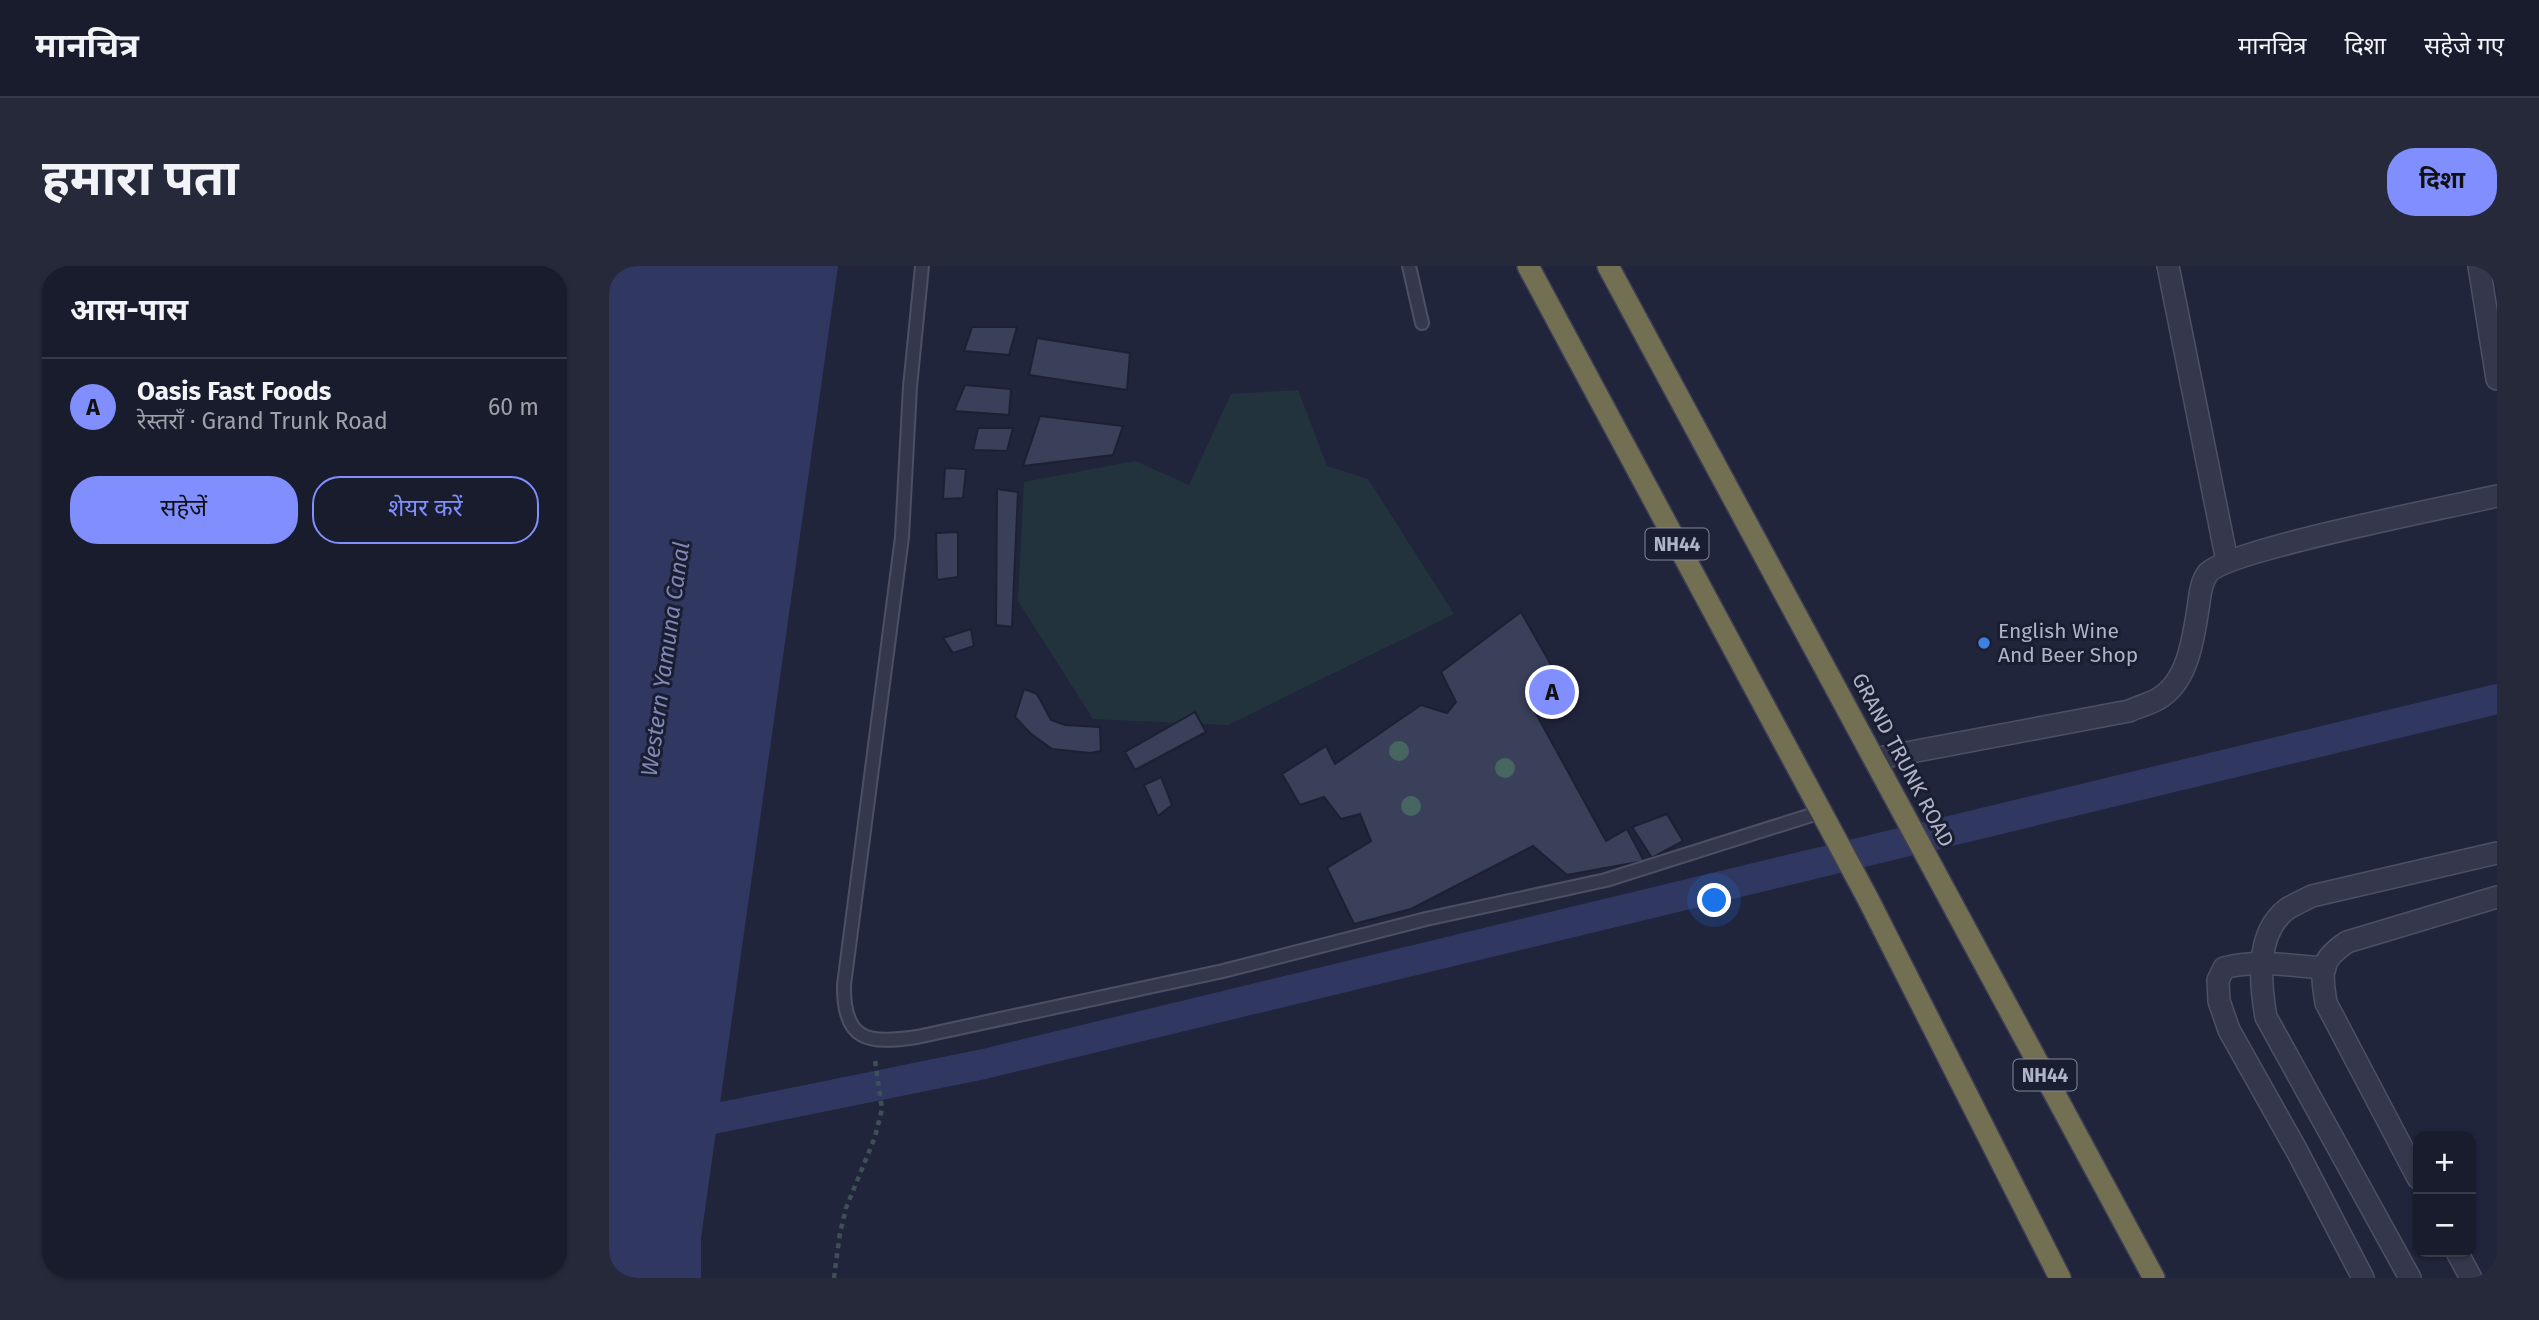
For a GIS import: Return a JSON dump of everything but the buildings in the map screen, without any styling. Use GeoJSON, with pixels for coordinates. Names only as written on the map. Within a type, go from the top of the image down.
{"type":"FeatureCollection","features":[{"type":"Feature","properties":{"kind":"highway","name":"NH44"},"geometry":{"type":"LineString","coordinates":[[1528,266],[1867,897],[2060,1278]]}},
{"type":"Feature","properties":{"kind":"highway","name":"GRAND TRUNK ROAD"},"geometry":{"type":"LineString","coordinates":[[1608,266],[2154,1278]]}},
{"type":"Feature","properties":{"kind":"street"},"geometry":{"type":"LineString","coordinates":[[2168,266],[2227,561]]}},
{"type":"Feature","properties":{"kind":"street"},"geometry":{"type":"LineString","coordinates":[[2479,266],[2497,379]]}},
{"type":"Feature","properties":{"kind":"street"},"geometry":{"type":"LineString","coordinates":[[1874,759],[2129,712],[2160,698],[2178,678],[2192,646],[2201,587],[2209,572],[2227,561],[2266,549],[2497,496]]}},
{"type":"Feature","properties":{"kind":"street"},"geometry":{"type":"LineString","coordinates":[[2410,1278],[2266,1017],[2261,989],[2262,964],[2270,929],[2286,910],[2312,896],[2497,853]]}},
{"type":"Feature","properties":{"kind":"street"},"geometry":{"type":"LineString","coordinates":[[2413,1168],[2326,1003],[2322,978],[2329,954],[2347,942],[2497,897]]}},
{"type":"Feature","properties":{"kind":"street"},"geometry":{"type":"LineString","coordinates":[[2325,968],[2262,964],[2241,964],[2224,968],[2218,980],[2219,1001],[2225,1020],[2363,1278]]}},
{"type":"Feature","properties":{"kind":"street"},"geometry":{"type":"LineString","coordinates":[[2460,1257],[2471,1278]]}},
{"type":"Feature","properties":{"kind":"lane"},"geometry":{"type":"LineString","coordinates":[[922,266],[910,387],[902,537],[844,985],[846,1014],[857,1033],[864,1037],[888,1041],[917,1037],[1223,971],[1426,919],[1607,880],[1824,817]]}},
{"type":"Feature","properties":{"kind":"lane"},"geometry":{"type":"LineString","coordinates":[[1409,266],[1422,323]]}},
{"type":"Feature","properties":{"kind":"path"},"geometry":{"type":"LineString","coordinates":[[834,1278],[846,1208],[875,1137],[882,1109],[876,1063]]}},
{"type":"Feature","properties":{"kind":"shaded area"},"geometry":{"type":"Polygon","coordinates":[[[1298,390],[1327,466],[1368,479],[1454,614],[1228,725],[1093,719],[1018,601],[1024,482],[1135,461],[1189,485],[1231,394],[1298,390]]]}},
{"type":"Feature","properties":{"kind":"water","name":"Western Yamuna Canal"},"geometry":{"type":"Polygon","coordinates":[[[609,266],[838,266],[701,1238],[701,1278],[609,1278],[609,266]]]}},
{"type":"Feature","properties":{"kind":"waterway"},"geometry":{"type":"LineString","coordinates":[[609,1140],[984,1064],[2497,699]]}},
{"type":"Feature","properties":{"kind":"place","name":"English Wine And Beer Shop"},"geometry":{"type":"Point","coordinates":[1984,643]}},
{"type":"Feature","properties":{"kind":"place","name":"Oasis Fast Foods"},"geometry":{"type":"Point","coordinates":[1552,692]}}]}
